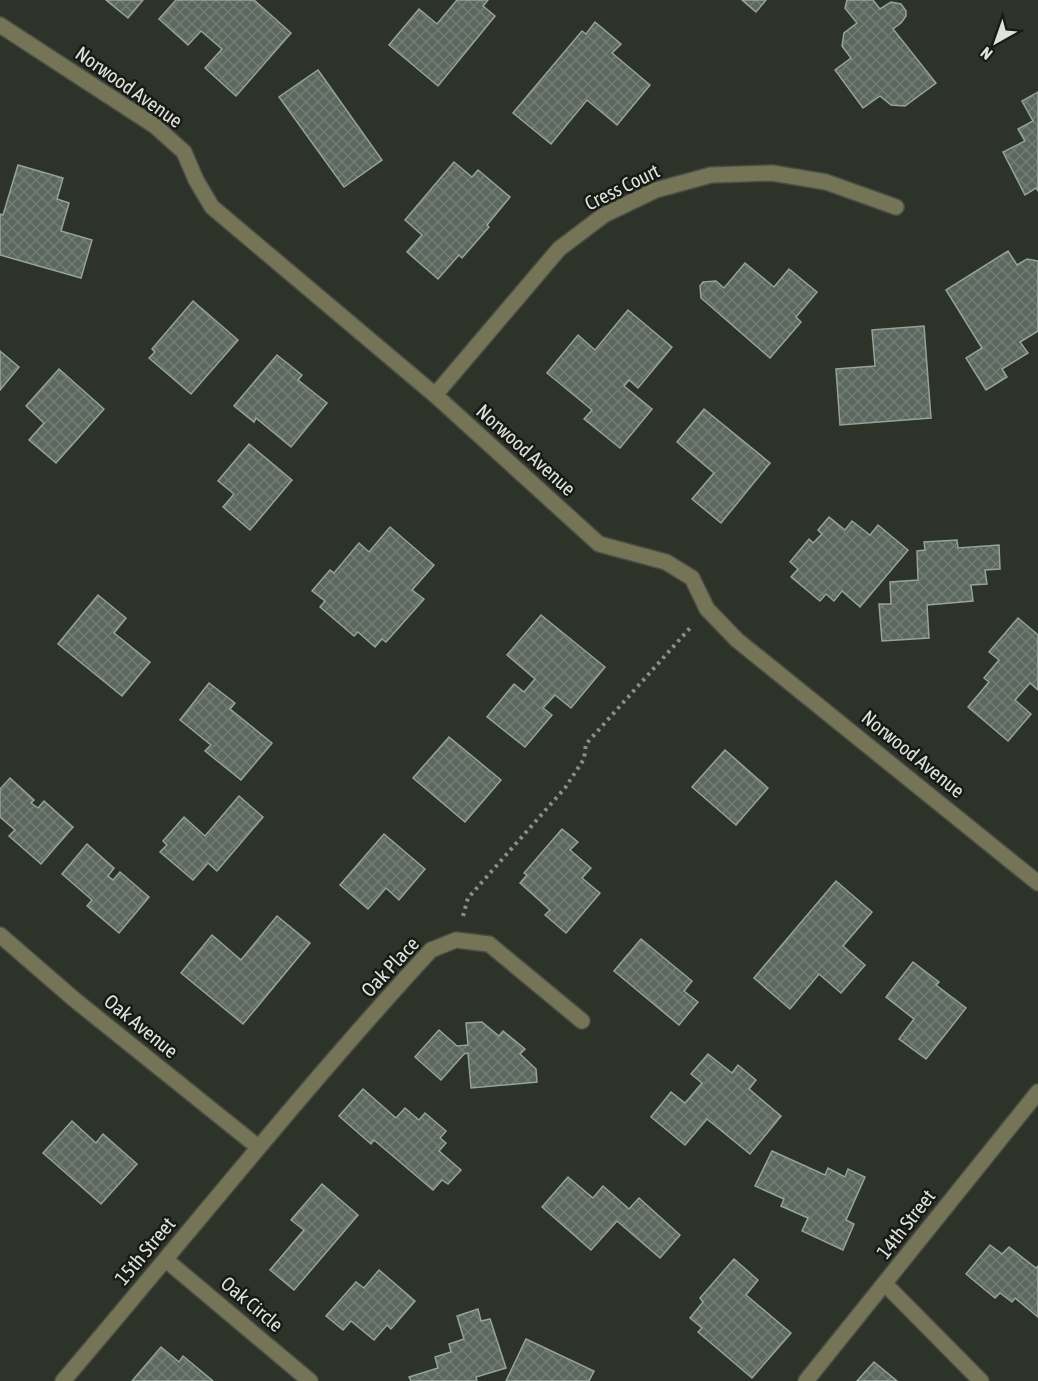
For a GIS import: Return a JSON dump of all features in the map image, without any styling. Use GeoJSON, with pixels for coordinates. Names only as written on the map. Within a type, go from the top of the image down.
{"type":"FeatureCollection","features":[{"type":"Feature","properties":{"kind":"street","name":"Norwood Avenue"},"geometry":{"type":"LineString","coordinates":[[0,25],[154,126],[184,152],[196,180],[212,207],[435,395],[599,544],[666,562],[692,578],[707,609],[737,640],[1038,883]]}},
{"type":"Feature","properties":{"kind":"street","name":"Cress Court"},"geometry":{"type":"LineString","coordinates":[[435,395],[559,249],[604,214],[656,189],[711,175],[772,173],[826,182],[896,207]]}},
{"type":"Feature","properties":{"kind":"street","name":"Oak Avenue"},"geometry":{"type":"LineString","coordinates":[[0,935],[75,1000],[258,1147]]}},
{"type":"Feature","properties":{"kind":"street"},"geometry":{"type":"LineString","coordinates":[[456,940],[489,944],[582,1021]]}},
{"type":"Feature","properties":{"kind":"street","name":"Oak Place"},"geometry":{"type":"LineString","coordinates":[[258,1147],[431,950],[456,940]]}},
{"type":"Feature","properties":{"kind":"street","name":"14th Street"},"geometry":{"type":"LineString","coordinates":[[806,1381],[1038,1092]]}},
{"type":"Feature","properties":{"kind":"street","name":"15th Street"},"geometry":{"type":"LineString","coordinates":[[63,1381],[258,1147]]}},
{"type":"Feature","properties":{"kind":"street","name":"Oak Circle"},"geometry":{"type":"LineString","coordinates":[[166,1260],[310,1381]]}},
{"type":"Feature","properties":{"kind":"street"},"geometry":{"type":"LineString","coordinates":[[885,1284],[981,1381]]}},
{"type":"Feature","properties":{"kind":"path"},"geometry":{"type":"LineString","coordinates":[[456,940],[468,898],[565,788],[584,759],[586,744],[707,609]]}},
{"type":"Feature","properties":{"kind":"building"},"geometry":{"type":"Polygon","coordinates":[[[106,0],[143,0],[128,18],[106,0]]]}},
{"type":"Feature","properties":{"kind":"building"},"geometry":{"type":"Polygon","coordinates":[[[176,0],[254,0],[291,33],[236,96],[205,68],[222,49],[201,31],[188,45],[159,19],[176,0]]]}},
{"type":"Feature","properties":{"kind":"building"},"geometry":{"type":"Polygon","coordinates":[[[457,0],[488,0],[483,6],[495,16],[438,86],[389,45],[419,9],[437,24],[457,0]]]}},
{"type":"Feature","properties":{"kind":"building"},"geometry":{"type":"Polygon","coordinates":[[[742,0],[766,0],[756,12],[742,0]]]}},
{"type":"Feature","properties":{"kind":"building"},"geometry":{"type":"Polygon","coordinates":[[[847,0],[873,0],[880,9],[891,2],[901,4],[906,11],[906,16],[893,29],[936,83],[905,106],[891,105],[880,96],[863,108],[835,70],[851,58],[842,46],[844,33],[857,23],[845,8],[847,0]]]}},
{"type":"Feature","properties":{"kind":"building"},"geometry":{"type":"Polygon","coordinates":[[[595,22],[621,44],[612,53],[650,85],[617,125],[587,100],[551,144],[513,113],[582,31],[586,34],[595,22]]]}},
{"type":"Feature","properties":{"kind":"building"},"geometry":{"type":"Polygon","coordinates":[[[318,70],[382,160],[344,187],[279,97],[318,70]]]}},
{"type":"Feature","properties":{"kind":"building"},"geometry":{"type":"Polygon","coordinates":[[[1038,92],[1038,191],[1036,188],[1025,195],[1003,152],[1025,141],[1018,129],[1033,121],[1022,101],[1038,92]]]}},
{"type":"Feature","properties":{"kind":"building"},"geometry":{"type":"Polygon","coordinates":[[[454,162],[472,177],[478,170],[510,197],[487,225],[489,227],[462,258],[459,255],[438,279],[407,252],[422,235],[405,220],[454,162]]]}},
{"type":"Feature","properties":{"kind":"building"},"geometry":{"type":"Polygon","coordinates":[[[18,165],[63,178],[57,199],[69,203],[61,231],[92,240],[81,278],[0,255],[0,214],[3,215],[18,165]]]}},
{"type":"Feature","properties":{"kind":"building"},"geometry":{"type":"Polygon","coordinates":[[[1008,251],[1017,265],[1027,259],[1038,261],[1038,331],[1020,342],[1028,353],[1002,369],[1007,377],[986,390],[966,358],[982,348],[946,290],[1008,251]]]}},
{"type":"Feature","properties":{"kind":"building"},"geometry":{"type":"Polygon","coordinates":[[[745,263],[774,287],[789,269],[817,292],[796,317],[801,322],[770,358],[701,298],[700,286],[703,282],[716,281],[724,288],[745,263]]]}},
{"type":"Feature","properties":{"kind":"building"},"geometry":{"type":"Polygon","coordinates":[[[193,301],[238,340],[191,394],[149,358],[155,352],[152,349],[193,301]]]}},
{"type":"Feature","properties":{"kind":"building"},"geometry":{"type":"Polygon","coordinates":[[[628,310],[672,347],[638,388],[629,380],[624,386],[652,409],[620,448],[584,419],[592,410],[547,373],[578,335],[595,350],[628,310]]]}},
{"type":"Feature","properties":{"kind":"building"},"geometry":{"type":"Polygon","coordinates":[[[924,326],[931,418],[840,425],[836,369],[875,366],[872,330],[924,326]]]}},
{"type":"Feature","properties":{"kind":"building"},"geometry":{"type":"Polygon","coordinates":[[[0,351],[19,367],[0,390],[0,351]]]}},
{"type":"Feature","properties":{"kind":"building"},"geometry":{"type":"Polygon","coordinates":[[[277,355],[302,375],[298,380],[327,403],[291,447],[256,418],[254,422],[234,406],[277,355]]]}},
{"type":"Feature","properties":{"kind":"building"},"geometry":{"type":"Polygon","coordinates":[[[59,369],[104,409],[56,463],[29,440],[44,423],[26,406],[59,369]]]}},
{"type":"Feature","properties":{"kind":"building"},"geometry":{"type":"Polygon","coordinates":[[[704,409],[770,463],[721,523],[692,499],[714,473],[677,442],[704,409]]]}},
{"type":"Feature","properties":{"kind":"building"},"geometry":{"type":"Polygon","coordinates":[[[249,444],[292,480],[250,530],[223,507],[234,494],[218,481],[249,444]]]}},
{"type":"Feature","properties":{"kind":"building"},"geometry":{"type":"Polygon","coordinates":[[[829,517],[845,530],[852,521],[870,535],[878,525],[908,550],[860,607],[842,591],[834,601],[826,594],[820,601],[791,577],[798,569],[790,562],[809,539],[813,543],[822,534],[818,530],[829,517]]]}},
{"type":"Feature","properties":{"kind":"building"},"geometry":{"type":"Polygon","coordinates":[[[390,527],[434,565],[412,590],[424,599],[386,642],[382,639],[375,647],[358,632],[354,636],[320,607],[325,601],[312,591],[330,570],[334,573],[359,543],[369,552],[390,527]]]}},
{"type":"Feature","properties":{"kind":"building"},"geometry":{"type":"Polygon","coordinates":[[[957,540],[958,548],[999,545],[1000,569],[985,570],[987,584],[971,585],[973,601],[927,605],[929,638],[882,641],[879,604],[891,604],[890,582],[918,580],[917,551],[925,550],[924,542],[957,540]]]}},
{"type":"Feature","properties":{"kind":"building"},"geometry":{"type":"Polygon","coordinates":[[[98,595],[126,618],[114,633],[150,662],[122,696],[58,644],[98,595]]]}},
{"type":"Feature","properties":{"kind":"building"},"geometry":{"type":"Polygon","coordinates":[[[541,615],[605,667],[571,708],[555,695],[543,708],[552,715],[525,747],[487,717],[514,684],[524,692],[535,679],[507,655],[541,615]]]}},
{"type":"Feature","properties":{"kind":"building"},"geometry":{"type":"Polygon","coordinates":[[[1018,618],[1038,635],[1038,690],[1030,683],[1015,700],[1031,714],[1008,741],[968,707],[989,682],[984,678],[999,660],[989,652],[1018,618]]]}},
{"type":"Feature","properties":{"kind":"building"},"geometry":{"type":"Polygon","coordinates":[[[209,683],[235,703],[230,709],[272,743],[241,780],[205,751],[211,745],[180,720],[209,683]]]}},
{"type":"Feature","properties":{"kind":"building"},"geometry":{"type":"Polygon","coordinates":[[[449,737],[501,780],[465,822],[413,778],[449,737]]]}},
{"type":"Feature","properties":{"kind":"building"},"geometry":{"type":"Polygon","coordinates":[[[725,750],[768,788],[736,825],[692,787],[725,750]]]}},
{"type":"Feature","properties":{"kind":"building"},"geometry":{"type":"Polygon","coordinates":[[[10,778],[34,800],[31,803],[38,808],[44,801],[73,827],[41,864],[9,836],[15,830],[0,817],[0,789],[10,778]]]}},
{"type":"Feature","properties":{"kind":"building"},"geometry":{"type":"Polygon","coordinates":[[[239,796],[263,817],[217,871],[208,863],[193,880],[160,852],[167,845],[163,841],[184,817],[205,836],[239,796]]]}},
{"type":"Feature","properties":{"kind":"building"},"geometry":{"type":"Polygon","coordinates":[[[562,829],[578,842],[570,850],[591,868],[582,878],[600,893],[566,933],[545,915],[550,910],[520,883],[527,875],[524,873],[562,829]]]}},
{"type":"Feature","properties":{"kind":"building"},"geometry":{"type":"Polygon","coordinates":[[[384,834],[425,869],[399,900],[386,888],[368,909],[340,885],[384,834]]]}},
{"type":"Feature","properties":{"kind":"building"},"geometry":{"type":"Polygon","coordinates":[[[87,844],[114,868],[108,876],[113,880],[120,872],[149,897],[119,933],[87,906],[92,900],[62,874],[87,844]]]}},
{"type":"Feature","properties":{"kind":"building"},"geometry":{"type":"Polygon","coordinates":[[[836,881],[872,912],[843,946],[865,965],[841,993],[819,974],[790,1009],[754,978],[836,881]]]}},
{"type":"Feature","properties":{"kind":"building"},"geometry":{"type":"Polygon","coordinates":[[[277,916],[310,943],[243,1024],[181,973],[212,935],[241,960],[277,916]]]}},
{"type":"Feature","properties":{"kind":"building"},"geometry":{"type":"Polygon","coordinates":[[[641,939],[692,981],[684,991],[698,1002],[679,1025],[614,971],[641,939]]]}},
{"type":"Feature","properties":{"kind":"building"},"geometry":{"type":"Polygon","coordinates":[[[913,962],[939,982],[936,985],[966,1008],[926,1059],[899,1039],[914,1019],[886,997],[913,962]]]}},
{"type":"Feature","properties":{"kind":"building"},"geometry":{"type":"Polygon","coordinates":[[[482,1022],[499,1036],[503,1031],[525,1049],[520,1054],[536,1069],[537,1082],[471,1088],[468,1053],[464,1054],[441,1080],[415,1057],[439,1030],[457,1046],[468,1045],[466,1023],[482,1022]]]}},
{"type":"Feature","properties":{"kind":"building"},"geometry":{"type":"Polygon","coordinates":[[[708,1054],[732,1073],[738,1065],[756,1080],[749,1089],[781,1116],[750,1154],[707,1119],[685,1145],[651,1117],[671,1092],[685,1103],[702,1083],[691,1074],[708,1054]]]}},
{"type":"Feature","properties":{"kind":"building"},"geometry":{"type":"Polygon","coordinates":[[[363,1089],[396,1118],[405,1108],[419,1120],[425,1113],[446,1131],[440,1138],[446,1143],[439,1151],[461,1170],[448,1184],[442,1180],[433,1190],[374,1140],[371,1144],[339,1116],[363,1089]]]}},
{"type":"Feature","properties":{"kind":"building"},"geometry":{"type":"Polygon","coordinates":[[[72,1121],[96,1143],[103,1134],[137,1164],[101,1204],[43,1153],[72,1121]]]}},
{"type":"Feature","properties":{"kind":"building"},"geometry":{"type":"Polygon","coordinates":[[[772,1151],[825,1175],[828,1168],[845,1177],[848,1169],[865,1177],[846,1220],[854,1224],[843,1250],[802,1231],[808,1218],[781,1206],[784,1199],[755,1186],[772,1151]]]}},
{"type":"Feature","properties":{"kind":"building"},"geometry":{"type":"Polygon","coordinates":[[[568,1177],[593,1198],[603,1186],[629,1209],[639,1198],[680,1235],[660,1258],[617,1221],[591,1250],[542,1207],[568,1177]]]}},
{"type":"Feature","properties":{"kind":"building"},"geometry":{"type":"Polygon","coordinates":[[[322,1184],[358,1215],[294,1290],[270,1270],[304,1230],[291,1220],[322,1184]]]}},
{"type":"Feature","properties":{"kind":"building"},"geometry":{"type":"Polygon","coordinates":[[[990,1245],[1002,1254],[1009,1247],[1036,1268],[1038,1266],[1038,1317],[1015,1298],[1012,1302],[1000,1293],[995,1298],[966,1274],[990,1245]]]}},
{"type":"Feature","properties":{"kind":"building"},"geometry":{"type":"Polygon","coordinates":[[[734,1259],[758,1280],[746,1295],[791,1333],[752,1378],[698,1332],[702,1328],[690,1318],[703,1302],[700,1298],[734,1259]]]}},
{"type":"Feature","properties":{"kind":"building"},"geometry":{"type":"Polygon","coordinates":[[[379,1270],[415,1301],[391,1329],[387,1325],[374,1340],[351,1321],[343,1330],[326,1316],[356,1282],[364,1288],[379,1270]]]}},
{"type":"Feature","properties":{"kind":"building"},"geometry":{"type":"Polygon","coordinates":[[[478,1309],[481,1321],[490,1319],[506,1368],[476,1377],[477,1381],[411,1381],[409,1377],[438,1368],[435,1357],[451,1352],[449,1344],[464,1339],[457,1316],[478,1309]]]}},
{"type":"Feature","properties":{"kind":"building"},"geometry":{"type":"Polygon","coordinates":[[[526,1339],[594,1371],[589,1381],[506,1381],[526,1339]]]}},
{"type":"Feature","properties":{"kind":"building"},"geometry":{"type":"Polygon","coordinates":[[[161,1347],[179,1362],[183,1356],[213,1381],[132,1381],[161,1347]]]}},
{"type":"Feature","properties":{"kind":"building"},"geometry":{"type":"Polygon","coordinates":[[[874,1362],[897,1381],[857,1381],[874,1362]]]}}]}
